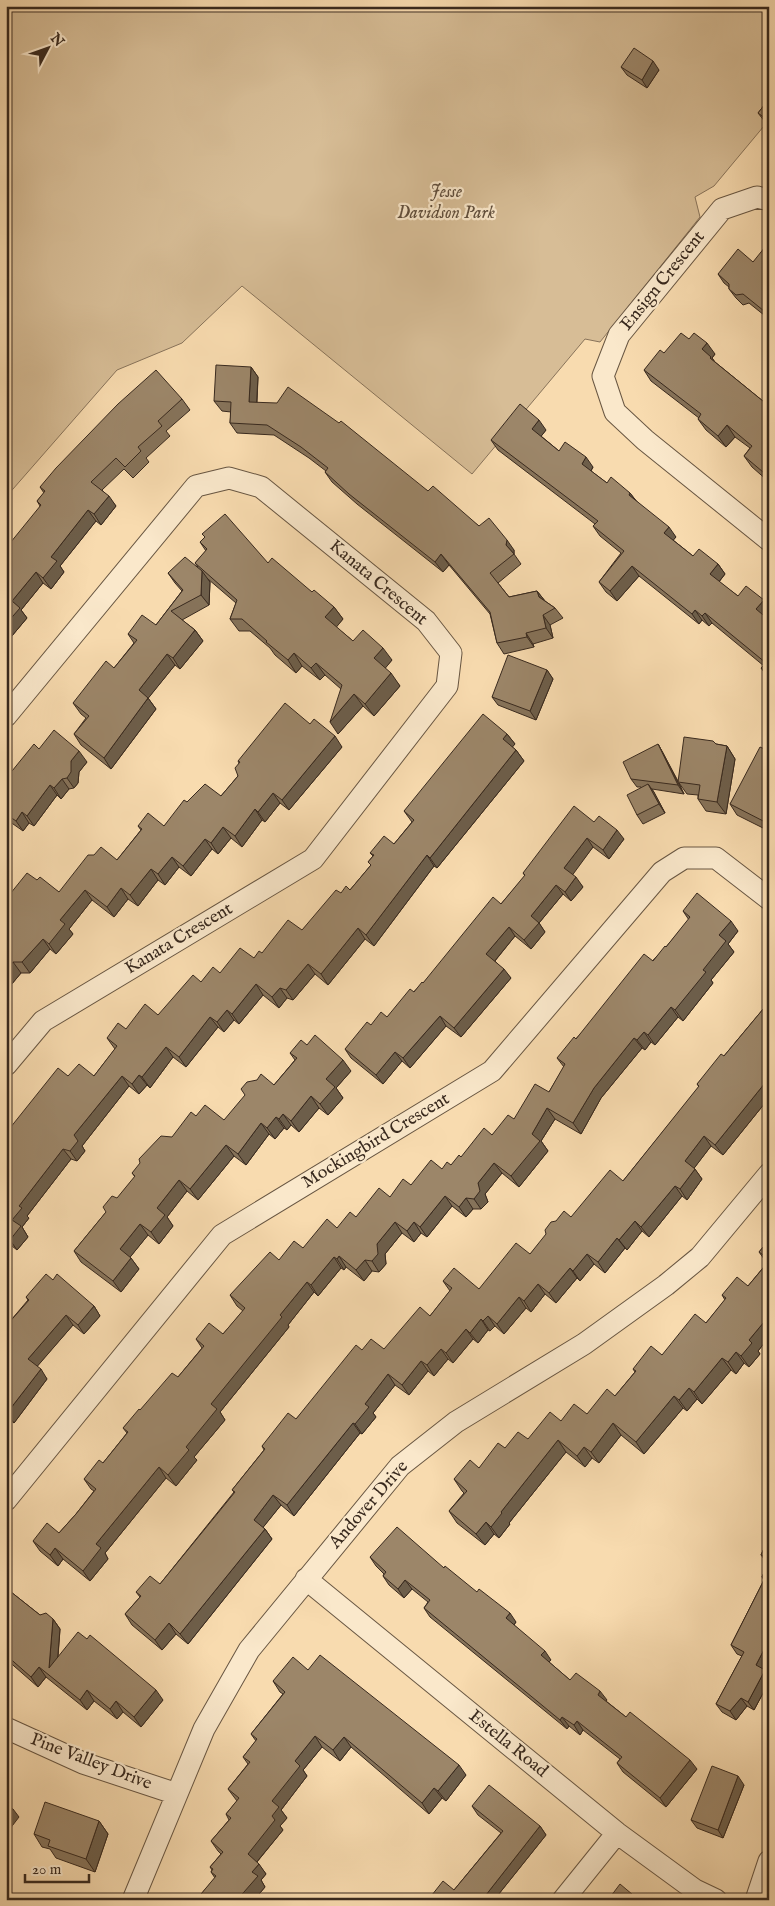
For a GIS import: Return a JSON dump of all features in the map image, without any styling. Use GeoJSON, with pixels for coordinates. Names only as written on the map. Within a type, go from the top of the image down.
{"type":"FeatureCollection","features":[{"type":"Feature","properties":{"kind":"street","name":"Ensign Crescent"},"geometry":{"type":"LineString","coordinates":[[769,200],[758,197],[722,209],[618,335],[603,376],[615,412],[645,440],[769,540]]}},
{"type":"Feature","properties":{"kind":"street","name":"Kanata Crescent"},"geometry":{"type":"LineString","coordinates":[[6,716],[196,486],[230,478],[261,486],[426,621],[451,653],[447,686],[313,859],[42,1020],[6,1065]]}},
{"type":"Feature","properties":{"kind":"street","name":"Mockingbird Crescent"},"geometry":{"type":"LineString","coordinates":[[6,1500],[222,1235],[492,1071],[662,872],[684,858],[716,858],[769,899]]}},
{"type":"Feature","properties":{"kind":"street","name":"Andover Drive"},"geometry":{"type":"LineString","coordinates":[[133,1900],[204,1729],[249,1650],[400,1466],[456,1422],[584,1344],[666,1285],[700,1258],[769,1174]]}},
{"type":"Feature","properties":{"kind":"street","name":"Estella Road"},"geometry":{"type":"LineString","coordinates":[[306,1580],[617,1833],[695,1890],[716,1900]]}},
{"type":"Feature","properties":{"kind":"street","name":"Pine Valley Drive"},"geometry":{"type":"LineString","coordinates":[[6,1728],[83,1763],[177,1794]]}},
{"type":"Feature","properties":{"kind":"street"},"geometry":{"type":"LineString","coordinates":[[563,1900],[617,1833]]}},
{"type":"Feature","properties":{"kind":"street"},"geometry":{"type":"LineString","coordinates":[[756,1900],[769,1861]]}},
{"type":"Feature","properties":{"kind":"green space","name":"Jesse Davidson Park"},"geometry":{"type":"Polygon","coordinates":[[[6,6],[757,6],[769,15],[769,120],[714,186],[695,197],[700,217],[600,342],[585,339],[472,474],[242,286],[182,343],[117,370],[6,497],[6,6]]]}},
{"type":"Feature","properties":{"kind":"building"},"geometry":{"type":"Polygon","coordinates":[[[634,48],[653,61],[642,80],[621,67],[634,48]]]}},
{"type":"Feature","properties":{"kind":"building"},"geometry":{"type":"Polygon","coordinates":[[[769,99],[769,121],[758,113],[769,99]]]}},
{"type":"Feature","properties":{"kind":"building"},"geometry":{"type":"Polygon","coordinates":[[[765,247],[769,250],[769,315],[743,294],[736,295],[729,289],[729,284],[718,274],[738,249],[753,262],[765,247]]]}},
{"type":"Feature","properties":{"kind":"building"},"geometry":{"type":"Polygon","coordinates":[[[681,333],[689,339],[694,333],[707,343],[702,349],[710,358],[769,406],[769,465],[763,472],[744,456],[752,446],[727,425],[718,436],[698,419],[701,414],[644,370],[660,350],[664,353],[681,333]]]}},
{"type":"Feature","properties":{"kind":"building"},"geometry":{"type":"Polygon","coordinates":[[[216,365],[251,367],[249,402],[277,403],[288,387],[339,423],[341,421],[428,491],[433,486],[479,526],[489,518],[507,540],[506,545],[514,554],[490,573],[509,597],[537,591],[539,597],[555,608],[543,615],[546,628],[526,633],[527,637],[497,643],[490,612],[441,554],[435,562],[349,494],[325,472],[328,468],[301,447],[267,425],[230,423],[231,402],[214,401],[216,365]]]}},
{"type":"Feature","properties":{"kind":"building"},"geometry":{"type":"Polygon","coordinates":[[[156,370],[182,399],[158,421],[162,426],[138,447],[141,451],[125,467],[116,458],[91,482],[109,496],[94,514],[88,510],[51,557],[57,561],[43,578],[36,572],[12,601],[20,608],[6,624],[6,548],[41,505],[37,501],[45,491],[40,487],[118,404],[156,370]]]}},
{"type":"Feature","properties":{"kind":"building"},"geometry":{"type":"Polygon","coordinates":[[[520,404],[539,420],[532,429],[559,451],[565,442],[586,457],[582,464],[607,483],[611,477],[630,493],[629,495],[669,527],[664,533],[693,556],[699,549],[718,564],[710,574],[738,596],[746,586],[764,600],[756,609],[769,620],[769,675],[761,668],[766,663],[705,613],[702,616],[695,610],[692,614],[632,566],[610,591],[599,582],[624,551],[593,526],[598,521],[491,440],[520,404]]]}},
{"type":"Feature","properties":{"kind":"building"},"geometry":{"type":"Polygon","coordinates":[[[225,514],[268,563],[272,558],[312,592],[314,590],[334,607],[325,617],[353,641],[363,630],[383,648],[374,658],[391,673],[365,704],[354,694],[330,722],[342,685],[316,663],[311,668],[294,653],[288,660],[242,619],[230,619],[237,600],[195,563],[207,549],[200,542],[205,537],[202,534],[225,514]]]}},
{"type":"Feature","properties":{"kind":"building"},"geometry":{"type":"Polygon","coordinates":[[[185,557],[202,571],[201,595],[171,611],[195,630],[173,658],[167,654],[139,690],[148,698],[104,758],[74,734],[89,716],[73,703],[106,661],[114,668],[137,640],[128,634],[142,615],[156,625],[183,590],[168,573],[185,557]]]}},
{"type":"Feature","properties":{"kind":"building"},"geometry":{"type":"Polygon","coordinates":[[[508,655],[547,670],[530,711],[492,697],[508,655]]]}},
{"type":"Feature","properties":{"kind":"building"},"geometry":{"type":"Polygon","coordinates":[[[285,703],[310,724],[314,719],[335,736],[282,800],[273,793],[258,812],[255,809],[235,836],[223,827],[211,843],[205,839],[183,866],[172,857],[158,874],[151,869],[130,895],[121,888],[107,907],[85,890],[60,920],[65,924],[49,944],[43,939],[22,962],[13,962],[6,971],[6,899],[27,873],[37,880],[40,877],[59,892],[88,855],[94,855],[101,847],[117,860],[142,829],[138,826],[148,813],[164,826],[184,800],[187,802],[205,784],[221,796],[238,776],[235,768],[240,762],[238,761],[285,703]]]}},
{"type":"Feature","properties":{"kind":"building"},"geometry":{"type":"Polygon","coordinates":[[[483,714],[507,734],[503,739],[516,750],[430,858],[427,855],[366,935],[358,928],[321,974],[308,964],[286,990],[280,988],[272,997],[256,984],[232,1014],[227,1010],[217,1022],[210,1017],[179,1057],[166,1047],[142,1077],[139,1075],[132,1084],[122,1076],[74,1135],[78,1141],[70,1151],[63,1149],[19,1206],[22,1208],[12,1220],[21,1226],[10,1240],[6,1237],[6,1133],[58,1068],[68,1076],[79,1064],[94,1076],[117,1046],[107,1038],[118,1023],[126,1029],[145,1004],[158,1015],[193,975],[201,982],[213,967],[220,973],[240,948],[254,958],[259,951],[262,953],[288,920],[302,930],[336,890],[341,893],[346,886],[350,890],[371,865],[368,862],[374,855],[370,853],[384,836],[394,844],[414,820],[404,811],[483,714]]]}},
{"type":"Feature","properties":{"kind":"building"},"geometry":{"type":"Polygon","coordinates":[[[54,730],[79,751],[71,761],[71,772],[67,778],[62,779],[54,788],[50,785],[27,816],[22,812],[16,821],[6,814],[6,774],[9,769],[12,771],[34,744],[39,749],[54,730]]]}},
{"type":"Feature","properties":{"kind":"building"},"geometry":{"type":"Polygon","coordinates":[[[684,737],[713,741],[716,744],[727,746],[717,802],[698,799],[700,785],[678,782],[684,737]]]}},
{"type":"Feature","properties":{"kind":"building"},"geometry":{"type":"Polygon","coordinates":[[[658,744],[678,785],[631,779],[623,762],[658,744]]]}},
{"type":"Feature","properties":{"kind":"building"},"geometry":{"type":"Polygon","coordinates":[[[760,747],[769,751],[769,824],[730,804],[760,747]]]}},
{"type":"Feature","properties":{"kind":"building"},"geometry":{"type":"Polygon","coordinates":[[[648,784],[659,804],[637,815],[627,795],[648,784]]]}},
{"type":"Feature","properties":{"kind":"building"},"geometry":{"type":"Polygon","coordinates":[[[574,806],[594,822],[599,816],[617,830],[603,850],[587,838],[564,868],[576,877],[565,892],[556,885],[531,916],[539,923],[524,940],[509,927],[486,954],[504,969],[454,1028],[440,1016],[403,1058],[395,1052],[376,1075],[345,1049],[367,1022],[371,1025],[381,1012],[387,1017],[410,989],[414,992],[423,983],[493,897],[501,904],[525,875],[523,873],[574,806]]]}},
{"type":"Feature","properties":{"kind":"building"},"geometry":{"type":"Polygon","coordinates":[[[697,893],[731,921],[719,935],[726,941],[703,970],[706,972],[675,1010],[671,1007],[648,1035],[644,1032],[637,1040],[634,1038],[594,1088],[573,1123],[547,1108],[532,1134],[540,1141],[511,1176],[494,1163],[478,1183],[480,1191],[474,1199],[466,1198],[459,1207],[445,1196],[420,1227],[414,1222],[407,1231],[395,1222],[377,1244],[378,1254],[372,1261],[365,1260],[356,1270],[339,1256],[337,1259],[334,1257],[311,1285],[307,1282],[280,1315],[282,1317],[211,1404],[217,1409],[186,1447],[189,1450],[168,1475],[159,1467],[96,1544],[101,1548],[83,1571],[55,1548],[50,1555],[33,1541],[47,1523],[59,1533],[76,1514],[96,1489],[84,1479],[99,1460],[103,1463],[128,1432],[123,1428],[139,1409],[172,1373],[178,1377],[204,1346],[196,1339],[209,1323],[223,1334],[245,1308],[230,1295],[270,1252],[279,1260],[294,1241],[303,1248],[327,1219],[337,1228],[350,1212],[356,1217],[379,1188],[390,1197],[403,1179],[411,1185],[431,1160],[442,1169],[447,1162],[451,1165],[459,1155],[461,1157],[484,1128],[492,1135],[508,1115],[514,1119],[535,1084],[549,1092],[565,1064],[557,1058],[574,1037],[576,1039],[644,954],[653,961],[666,947],[690,917],[683,911],[697,893]]]}},
{"type":"Feature","properties":{"kind":"building"},"geometry":{"type":"Polygon","coordinates":[[[769,1002],[769,1078],[715,1145],[704,1136],[685,1161],[695,1169],[680,1189],[675,1186],[641,1227],[635,1221],[619,1240],[617,1238],[598,1262],[587,1254],[573,1271],[570,1268],[549,1293],[538,1284],[524,1301],[519,1297],[497,1324],[488,1316],[483,1321],[481,1319],[470,1333],[466,1329],[446,1353],[441,1349],[427,1365],[421,1361],[402,1385],[388,1374],[365,1404],[369,1407],[355,1424],[353,1423],[287,1505],[273,1495],[254,1520],[265,1529],[180,1634],[169,1623],[155,1640],[125,1614],[141,1596],[136,1592],[150,1576],[160,1584],[235,1492],[232,1490],[265,1449],[262,1446],[288,1413],[296,1419],[356,1345],[362,1350],[371,1339],[384,1349],[420,1307],[430,1316],[452,1288],[443,1281],[454,1268],[479,1289],[516,1243],[530,1254],[546,1234],[545,1230],[551,1222],[556,1221],[564,1211],[571,1217],[610,1170],[623,1181],[699,1086],[697,1084],[721,1054],[724,1056],[769,1002]]]}},
{"type":"Feature","properties":{"kind":"building"},"geometry":{"type":"Polygon","coordinates":[[[315,1035],[343,1060],[326,1079],[335,1087],[320,1104],[311,1096],[291,1121],[283,1114],[279,1119],[276,1117],[267,1128],[261,1123],[238,1154],[226,1145],[190,1189],[179,1180],[157,1208],[165,1215],[151,1232],[140,1224],[120,1249],[131,1258],[113,1281],[74,1251],[106,1212],[103,1207],[112,1196],[117,1198],[135,1176],[132,1173],[140,1163],[139,1159],[161,1136],[172,1137],[191,1112],[196,1116],[205,1105],[224,1120],[245,1095],[241,1089],[247,1082],[257,1080],[261,1074],[274,1085],[297,1058],[290,1053],[301,1040],[307,1045],[315,1035]]]}},
{"type":"Feature","properties":{"kind":"building"},"geometry":{"type":"Polygon","coordinates":[[[769,1240],[769,1259],[759,1252],[769,1240]]]}},
{"type":"Feature","properties":{"kind":"building"},"geometry":{"type":"Polygon","coordinates":[[[769,1261],[769,1316],[749,1340],[752,1343],[741,1356],[736,1352],[728,1362],[722,1358],[694,1392],[689,1388],[679,1400],[674,1396],[636,1442],[613,1423],[591,1452],[584,1447],[577,1456],[558,1440],[491,1527],[486,1522],[476,1534],[449,1511],[467,1491],[454,1479],[470,1460],[479,1468],[498,1443],[505,1448],[518,1432],[528,1439],[550,1412],[561,1421],[574,1404],[587,1414],[607,1389],[615,1396],[636,1371],[633,1369],[651,1346],[662,1355],[695,1314],[706,1323],[726,1298],[722,1295],[737,1277],[748,1286],[769,1261]]]}},
{"type":"Feature","properties":{"kind":"building"},"geometry":{"type":"Polygon","coordinates":[[[46,1274],[53,1280],[57,1274],[94,1306],[78,1325],[66,1315],[28,1359],[41,1369],[7,1413],[6,1326],[29,1300],[26,1297],[46,1274]]]}},
{"type":"Feature","properties":{"kind":"building"},"geometry":{"type":"Polygon","coordinates":[[[397,1527],[444,1568],[445,1566],[477,1592],[479,1589],[510,1613],[506,1618],[545,1651],[541,1655],[570,1680],[576,1673],[600,1691],[598,1695],[626,1717],[630,1712],[690,1760],[660,1798],[617,1763],[622,1757],[577,1721],[574,1725],[562,1717],[560,1720],[424,1608],[430,1600],[405,1580],[398,1589],[383,1576],[386,1572],[370,1557],[397,1527]]]}},
{"type":"Feature","properties":{"kind":"building"},"geometry":{"type":"Polygon","coordinates":[[[769,1538],[769,1558],[761,1555],[769,1538]]]}},
{"type":"Feature","properties":{"kind":"building"},"geometry":{"type":"Polygon","coordinates":[[[769,1562],[769,1640],[756,1665],[765,1670],[748,1702],[741,1698],[730,1711],[716,1704],[744,1652],[731,1645],[765,1578],[762,1577],[769,1562]]]}},
{"type":"Feature","properties":{"kind":"building"},"geometry":{"type":"Polygon","coordinates":[[[6,1588],[40,1615],[46,1613],[53,1619],[49,1668],[78,1632],[87,1639],[90,1635],[156,1690],[134,1717],[116,1701],[110,1709],[87,1690],[80,1700],[39,1667],[31,1677],[6,1655],[6,1588]]]}},
{"type":"Feature","properties":{"kind":"building"},"geometry":{"type":"Polygon","coordinates":[[[320,1655],[459,1765],[438,1791],[434,1788],[422,1803],[344,1737],[333,1750],[315,1736],[295,1761],[300,1766],[272,1801],[279,1807],[272,1816],[275,1820],[248,1854],[259,1864],[252,1872],[258,1876],[237,1900],[196,1900],[216,1876],[211,1872],[213,1869],[210,1867],[223,1852],[211,1841],[231,1818],[226,1814],[239,1798],[228,1789],[250,1762],[243,1757],[257,1739],[251,1734],[285,1692],[273,1681],[293,1657],[308,1670],[320,1655]]]}},
{"type":"Feature","properties":{"kind":"building"},"geometry":{"type":"Polygon","coordinates":[[[712,1766],[738,1776],[718,1830],[691,1820],[712,1766]]]}},
{"type":"Feature","properties":{"kind":"building"},"geometry":{"type":"Polygon","coordinates":[[[489,1785],[540,1826],[482,1900],[428,1900],[443,1881],[454,1890],[503,1831],[472,1806],[489,1785]]]}},
{"type":"Feature","properties":{"kind":"building"},"geometry":{"type":"Polygon","coordinates":[[[45,1802],[99,1821],[86,1859],[48,1846],[50,1840],[34,1834],[45,1802]]]}},
{"type":"Feature","properties":{"kind":"building"},"geometry":{"type":"Polygon","coordinates":[[[6,1804],[13,1809],[6,1818],[6,1804]]]}},
{"type":"Feature","properties":{"kind":"building"},"geometry":{"type":"Polygon","coordinates":[[[620,1884],[639,1900],[608,1900],[620,1884]]]}},
{"type":"Feature","properties":{"kind":"building"},"geometry":{"type":"Polygon","coordinates":[[[420,1895],[425,1900],[416,1900],[420,1895]]]}}]}
